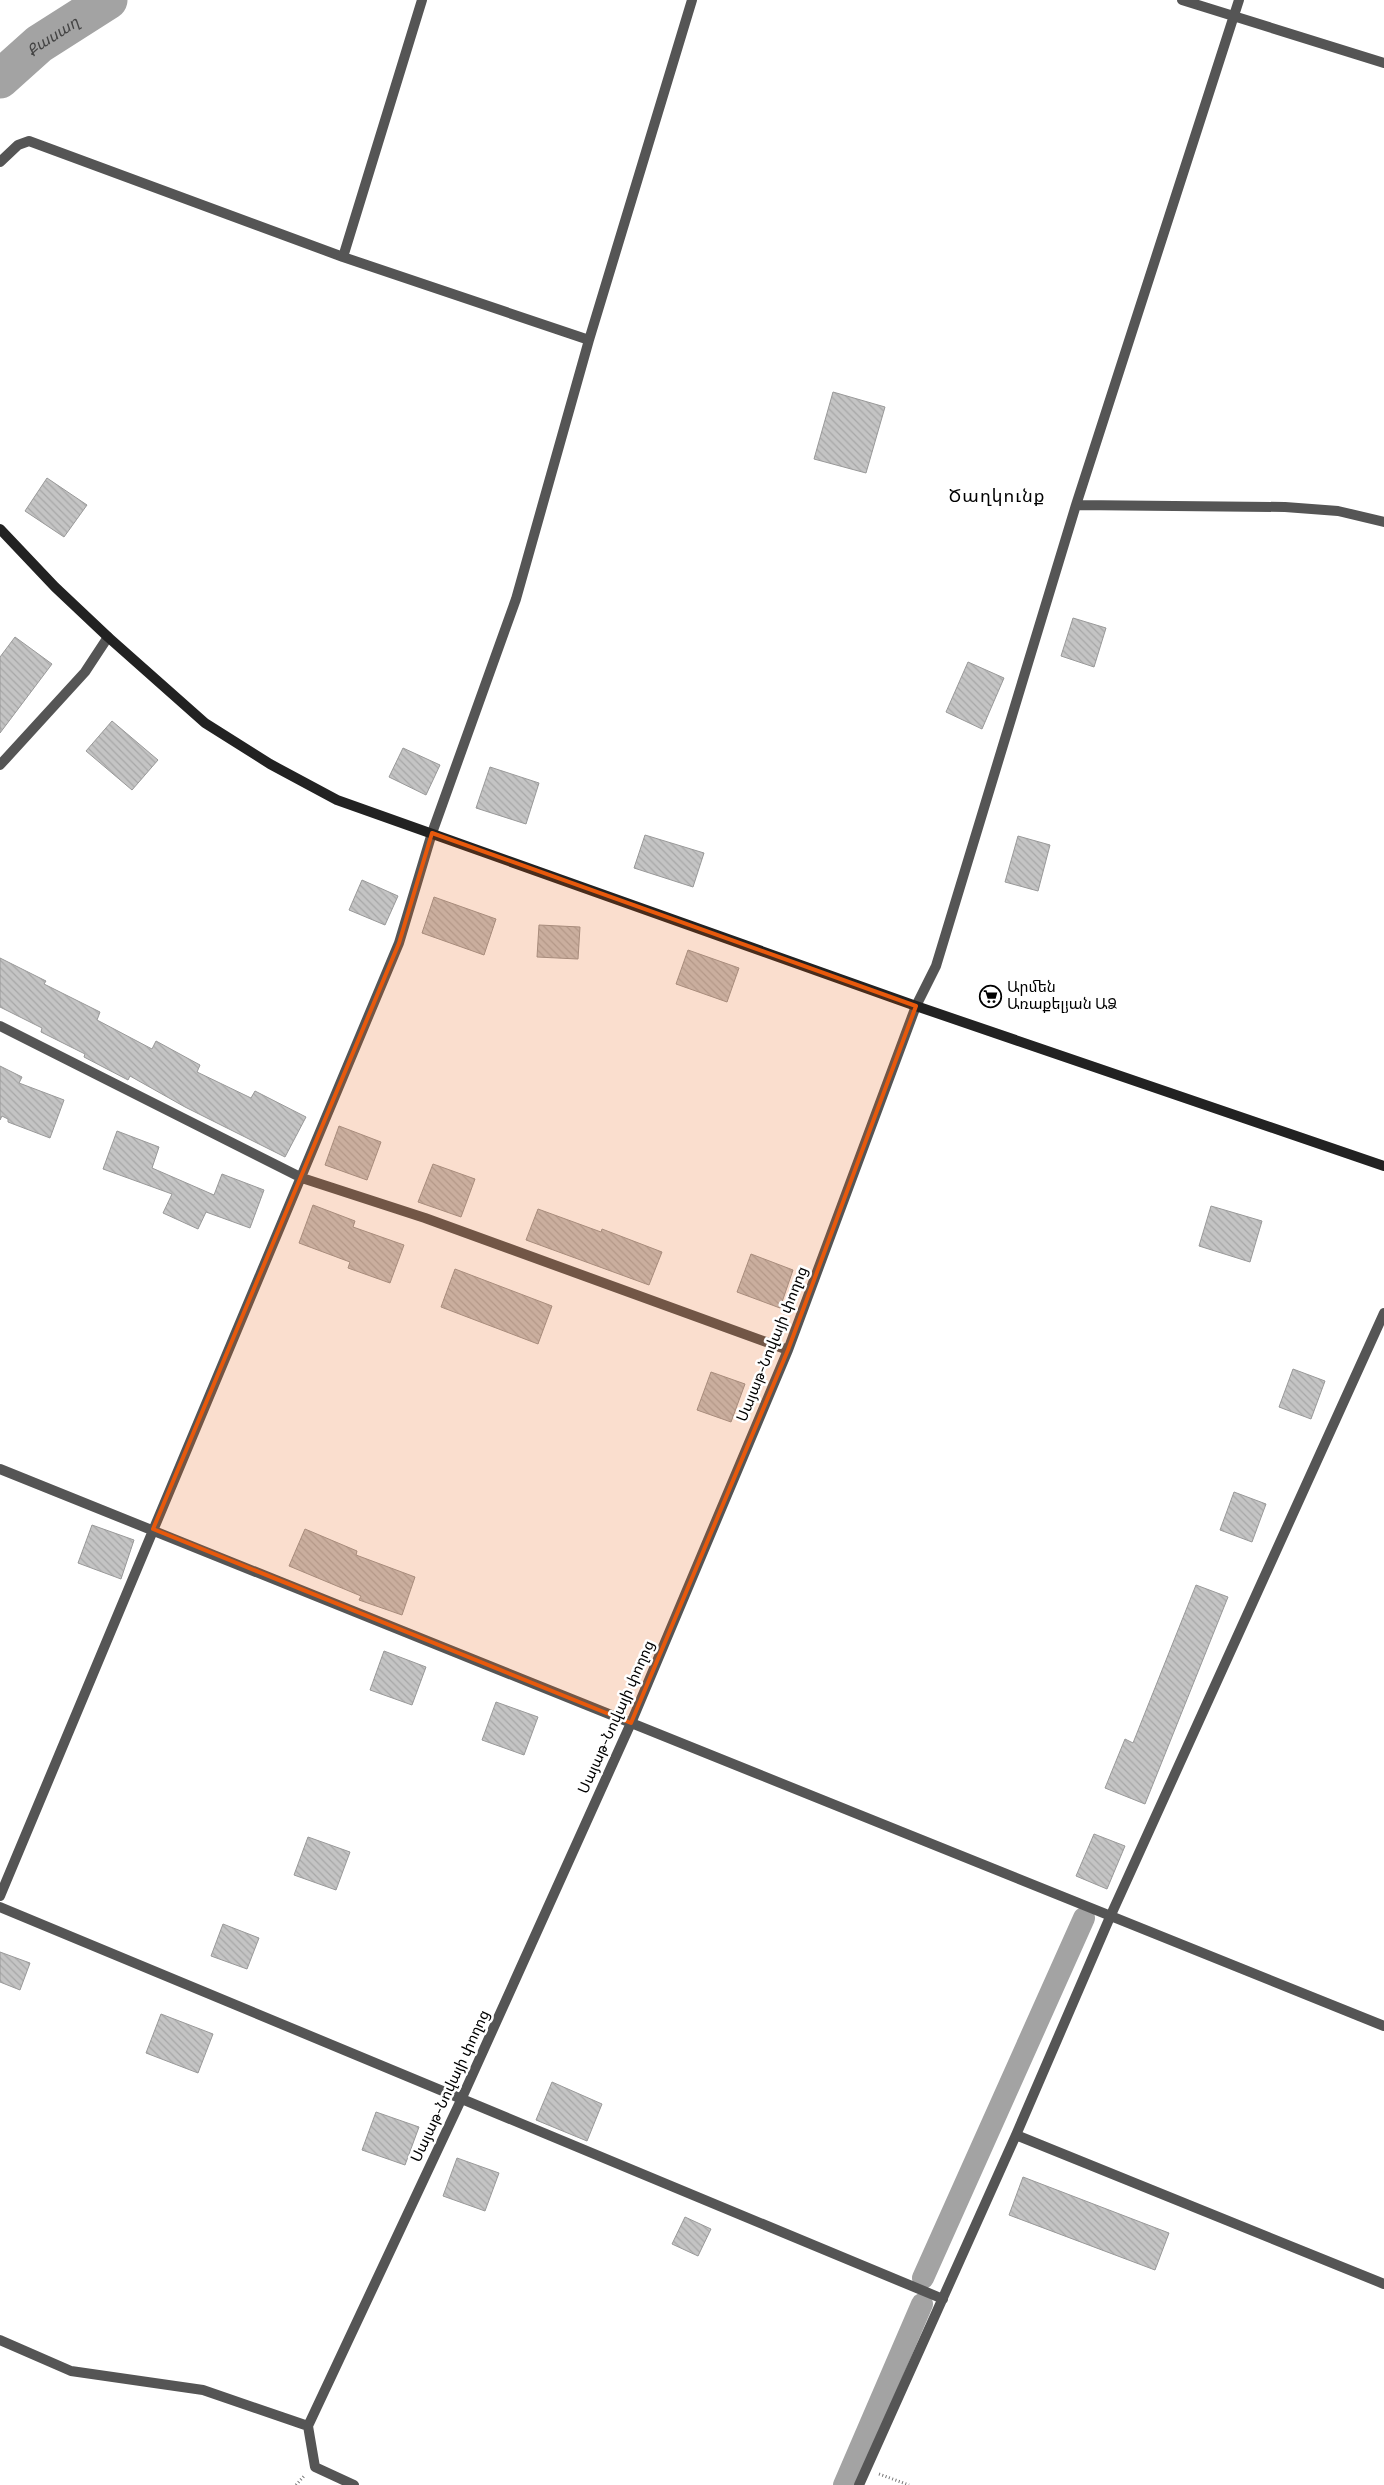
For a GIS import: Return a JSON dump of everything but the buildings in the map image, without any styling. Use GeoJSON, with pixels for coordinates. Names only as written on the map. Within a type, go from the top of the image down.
{"type":"FeatureCollection","features":[{"type":"Feature","properties":{"kind":"main road"},"geometry":{"type":"LineString","coordinates":[[0,529],[55,587],[204,723],[270,764],[337,800],[916,1006],[1384,1166]]}},
{"type":"Feature","properties":{"kind":"street"},"geometry":{"type":"LineString","coordinates":[[343,257],[422,0]]}},
{"type":"Feature","properties":{"kind":"street"},"geometry":{"type":"LineString","coordinates":[[0,1896],[399,943],[432,833],[516,599],[589,340],[692,0]]}},
{"type":"Feature","properties":{"kind":"street"},"geometry":{"type":"LineString","coordinates":[[1182,0],[1384,63]]}},
{"type":"Feature","properties":{"kind":"street","name":"Սայաթ-Նովայի փողոց"},"geometry":{"type":"LineString","coordinates":[[308,2426],[461,2100],[631,1723],[788,1350],[916,1006],[936,966],[1076,505],[1239,0]]}},
{"type":"Feature","properties":{"kind":"street"},"geometry":{"type":"LineString","coordinates":[[0,162],[18,145],[29,141],[343,257],[589,340]]}},
{"type":"Feature","properties":{"kind":"street"},"geometry":{"type":"LineString","coordinates":[[1076,505],[1285,507],[1338,511],[1384,522]]}},
{"type":"Feature","properties":{"kind":"street"},"geometry":{"type":"LineString","coordinates":[[0,765],[85,672],[108,637]]}},
{"type":"Feature","properties":{"kind":"street"},"geometry":{"type":"LineString","coordinates":[[0,1026],[302,1178],[434,1221],[788,1350]]}},
{"type":"Feature","properties":{"kind":"street"},"geometry":{"type":"LineString","coordinates":[[860,2485],[1016,2135],[1110,1917],[1384,1313]]}},
{"type":"Feature","properties":{"kind":"street"},"geometry":{"type":"LineString","coordinates":[[0,1469],[1384,2026]]}},
{"type":"Feature","properties":{"kind":"street"},"geometry":{"type":"LineString","coordinates":[[0,1907],[943,2299]]}},
{"type":"Feature","properties":{"kind":"street"},"geometry":{"type":"LineString","coordinates":[[1016,2135],[1384,2284]]}},
{"type":"Feature","properties":{"kind":"street"},"geometry":{"type":"LineString","coordinates":[[0,2340],[71,2371],[203,2390],[308,2426],[315,2467],[354,2485]]}},
{"type":"Feature","properties":{"kind":"path"},"geometry":{"type":"LineString","coordinates":[[867,2470],[909,2485]]}},
{"type":"Feature","properties":{"kind":"highlighted area"},"geometry":{"type":"Polygon","coordinates":[[[432,833],[916,1006],[788,1350],[631,1723],[153,1529],[399,943],[432,833]]]}},
{"type":"Feature","properties":{"kind":"waterway","name":"Քասաղ"},"geometry":{"type":"LineString","coordinates":[[0,79],[39,44],[108,0]]}},
{"type":"Feature","properties":{"kind":"waterway"},"geometry":{"type":"LineString","coordinates":[[923,2278],[1084,1918]]}},
{"type":"Feature","properties":{"kind":"waterway"},"geometry":{"type":"LineString","coordinates":[[844,2485],[922,2304]]}},
{"type":"Feature","properties":{"kind":"place","name":"Արմեն Առաքելյան ԱՁ"},"geometry":{"type":"Point","coordinates":[991,996]}},
{"type":"Feature","properties":{"kind":"district","name":"Ծաղկունք"},"geometry":{"type":"Point","coordinates":[997,496]}}]}
